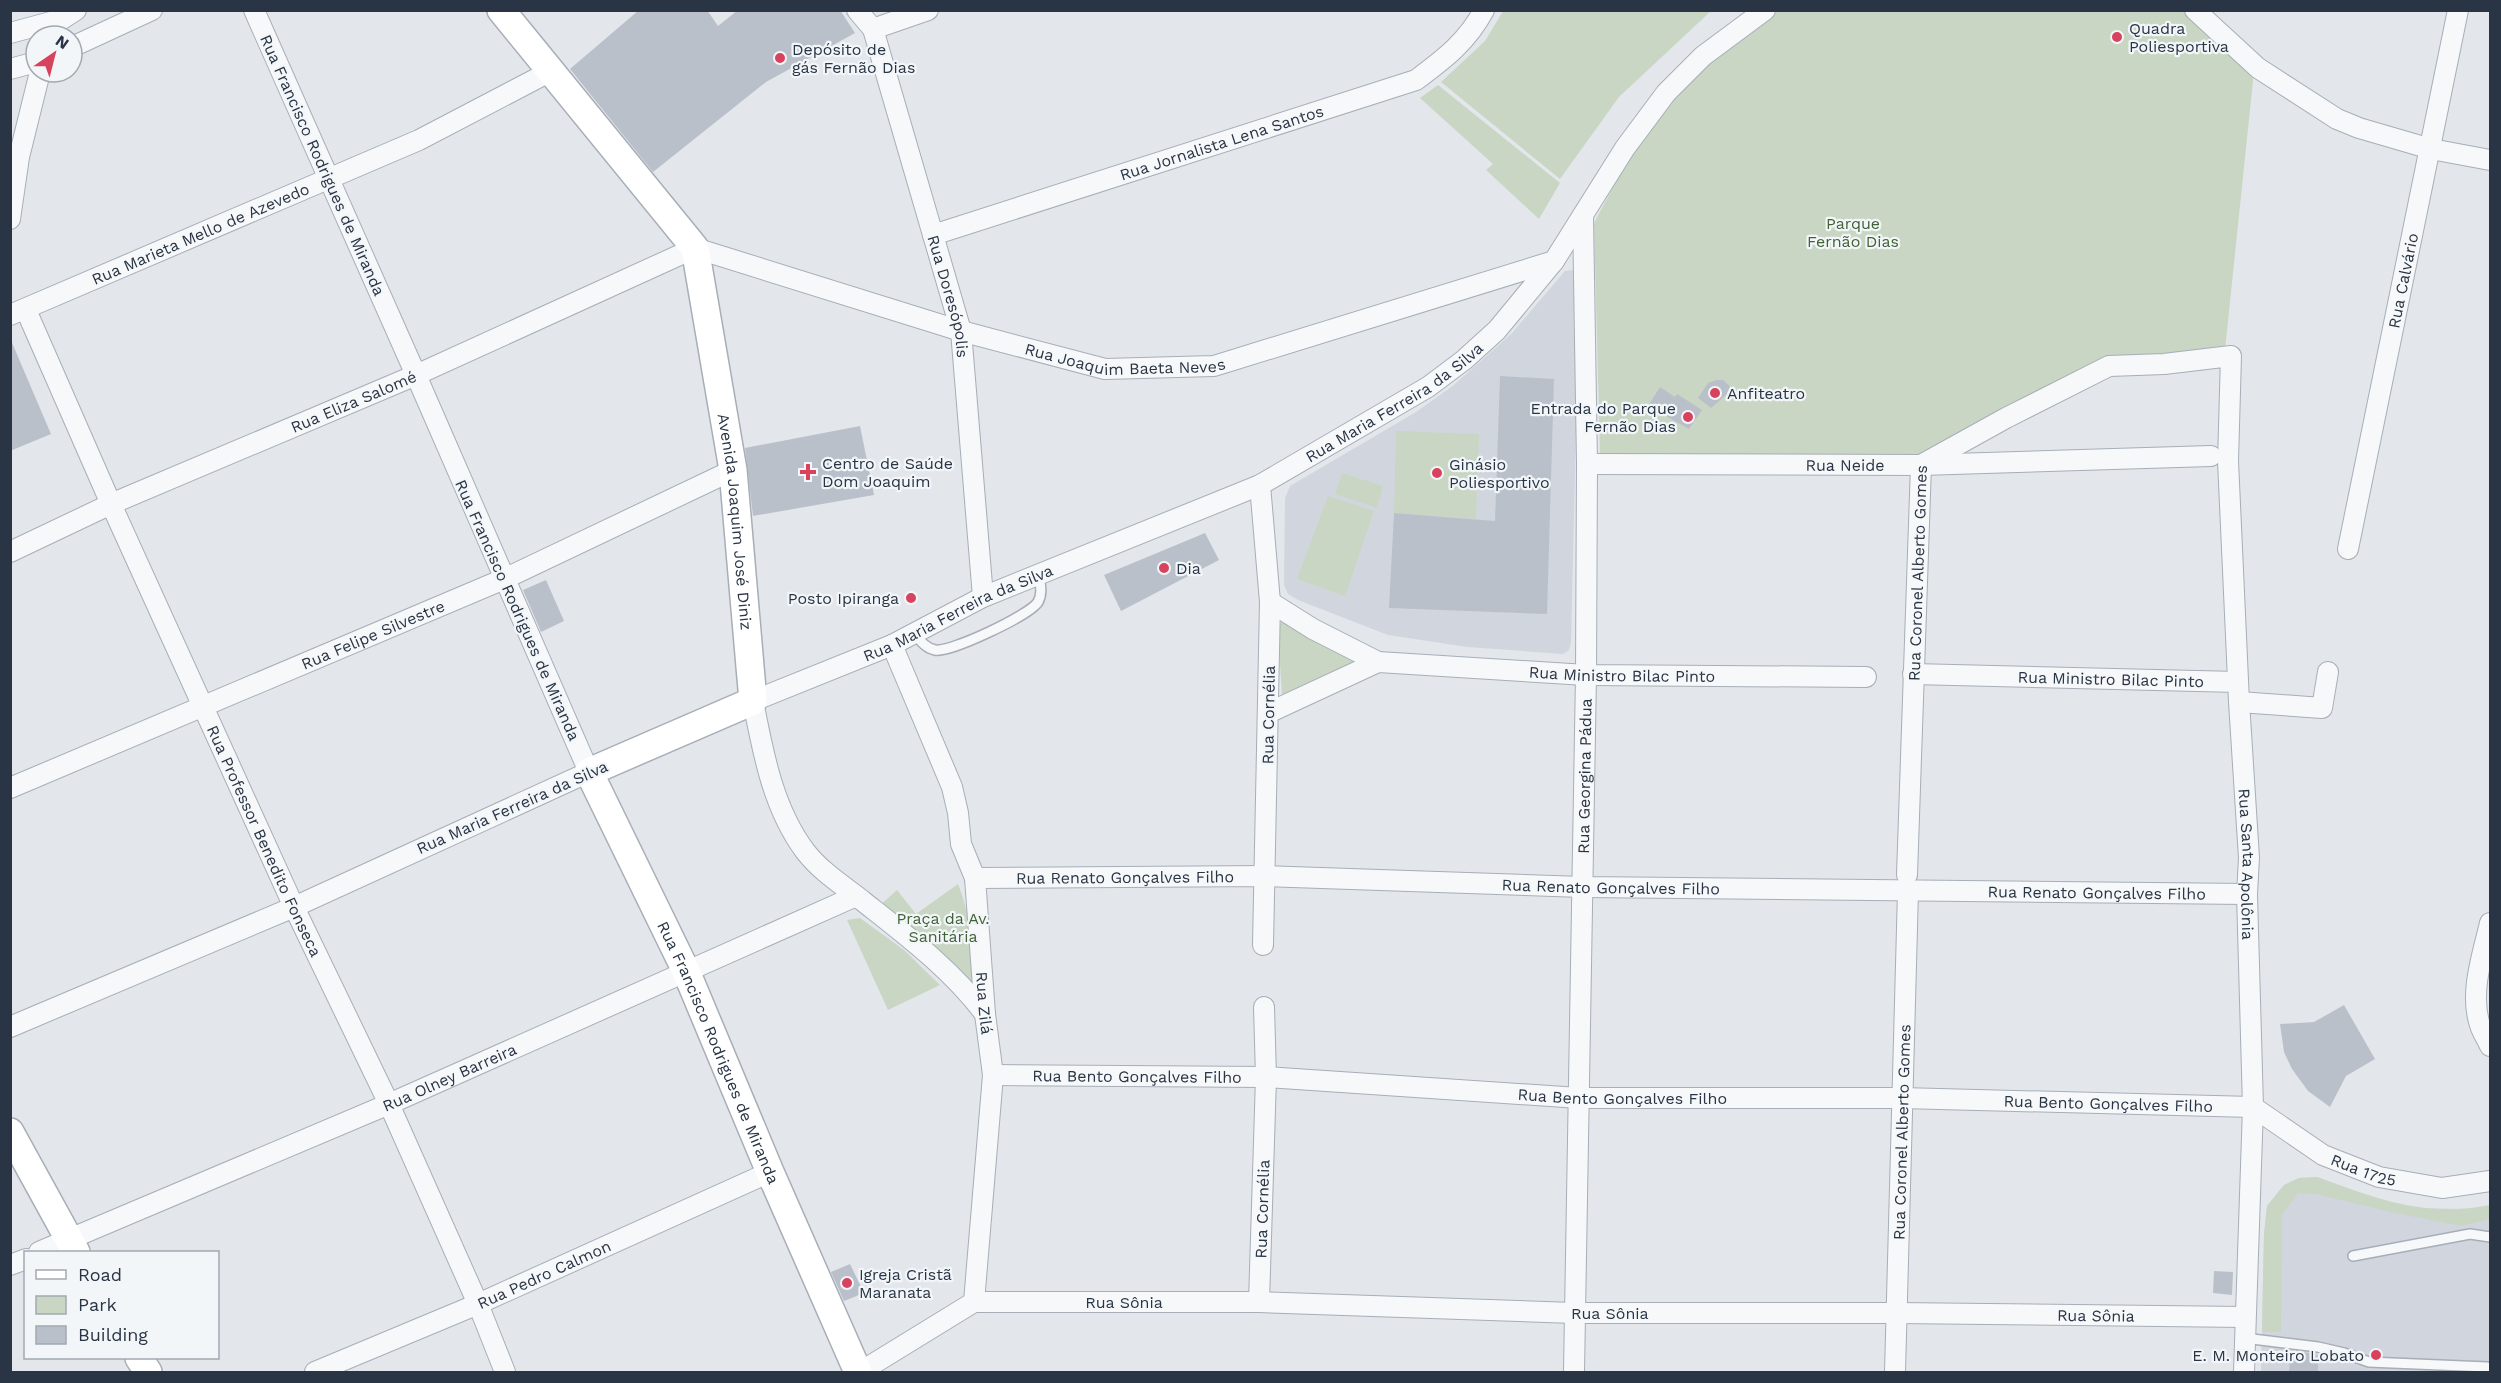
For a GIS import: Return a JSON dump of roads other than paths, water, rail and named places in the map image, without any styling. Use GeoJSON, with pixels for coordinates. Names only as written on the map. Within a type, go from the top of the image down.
{"type":"FeatureCollection","features":[{"type":"Feature","properties":{"kind":"street"},"geometry":{"type":"LineString","coordinates":[[10,33],[52,22],[76,10]]}},
{"type":"Feature","properties":{"kind":"street"},"geometry":{"type":"LineString","coordinates":[[84,41],[152,10]]}},
{"type":"Feature","properties":{"kind":"street","name":"Rua Francisco Rodrigues de Miranda"},"geometry":{"type":"LineString","coordinates":[[254,10],[589,772],[686,971],[770,1172],[859,1372]]}},
{"type":"Feature","properties":{"kind":"street","name":"Avenida Joaquim José Diniz"},"geometry":{"type":"LineString","coordinates":[[501,10],[695,248],[733,470],[753,701],[770,779],[796,838],[819,866],[903,933],[966,989],[985,1014]]}},
{"type":"Feature","properties":{"kind":"street","name":"Rua Doresópolis"},"geometry":{"type":"LineString","coordinates":[[857,10],[873,28],[961,331],[983,597]]}},
{"type":"Feature","properties":{"kind":"street"},"geometry":{"type":"LineString","coordinates":[[873,28],[928,10]]}},
{"type":"Feature","properties":{"kind":"street","name":"Rua Jornalista Lena Santos"},"geometry":{"type":"LineString","coordinates":[[933,235],[1416,80],[1446,58],[1473,31],[1484,10]]}},
{"type":"Feature","properties":{"kind":"street","name":"Rua Maria Ferreira da Silva"},"geometry":{"type":"LineString","coordinates":[[10,1027],[294,907],[589,772],[753,701],[892,645],[983,597],[1260,485],[1428,387],[1464,360],[1497,330],[1554,261],[1625,148],[1666,93],[1703,56],[1765,10]]}},
{"type":"Feature","properties":{"kind":"street"},"geometry":{"type":"LineString","coordinates":[[2195,10],[2258,68],[2337,119],[2359,128],[2431,149],[2490,160]]}},
{"type":"Feature","properties":{"kind":"street","name":"Rua Calvário"},"geometry":{"type":"LineString","coordinates":[[2348,549],[2458,10]]}},
{"type":"Feature","properties":{"kind":"street","name":"Rua Marieta Mello de Azevedo"},"geometry":{"type":"LineString","coordinates":[[18,312],[328,177],[419,140],[551,71]]}},
{"type":"Feature","properties":{"kind":"street"},"geometry":{"type":"LineString","coordinates":[[10,219],[19,158],[37,84]]}},
{"type":"Feature","properties":{"kind":"street","name":"Rua Georgina Pádua"},"geometry":{"type":"LineString","coordinates":[[1574,1372],[1586,675],[1587,465],[1583,216]]}},
{"type":"Feature","properties":{"kind":"street","name":"Rua Joaquim Baeta Neves"},"geometry":{"type":"LineString","coordinates":[[695,248],[961,331],[1106,369],[1214,366],[1554,261]]}},
{"type":"Feature","properties":{"kind":"street","name":"Rua Eliza Salomé"},"geometry":{"type":"LineString","coordinates":[[10,552],[111,504],[416,375],[695,248]]}},
{"type":"Feature","properties":{"kind":"street","name":"Rua Professor Benedito Fonseca"},"geometry":{"type":"LineString","coordinates":[[18,312],[111,504],[294,907],[389,1104],[478,1304],[505,1372]]}},
{"type":"Feature","properties":{"kind":"street","name":"Rua Coronel Alberto Gomes"},"geometry":{"type":"LineString","coordinates":[[1895,1372],[1907,883],[1921,465],[2006,418],[2109,366],[2164,364],[2231,356]]}},
{"type":"Feature","properties":{"kind":"street","name":"Rua Santa Apolônia"},"geometry":{"type":"LineString","coordinates":[[2231,356],[2228,461],[2249,858],[2247,894],[2253,1107],[2244,1372]]}},
{"type":"Feature","properties":{"kind":"street","name":"Rua Neide"},"geometry":{"type":"LineString","coordinates":[[1587,465],[1921,465],[2211,456]]}},
{"type":"Feature","properties":{"kind":"street","name":"Rua Felipe Silvestre"},"geometry":{"type":"LineString","coordinates":[[10,788],[504,579],[733,470]]}},
{"type":"Feature","properties":{"kind":"street","name":"Rua Cornélia"},"geometry":{"type":"LineString","coordinates":[[1260,485],[1270,602],[1263,945]]}},
{"type":"Feature","properties":{"kind":"street","name":"Rua Ministro Bilac Pinto"},"geometry":{"type":"LineString","coordinates":[[1270,602],[1313,629],[1378,662],[1586,675],[1866,677]]}},
{"type":"Feature","properties":{"kind":"street","name":"Rua Zilá"},"geometry":{"type":"LineString","coordinates":[[892,645],[952,787],[958,813],[961,844],[975,878],[985,1014],[993,1075],[974,1302]]}},
{"type":"Feature","properties":{"kind":"street","name":"Rua Ministro Bilac Pinto"},"geometry":{"type":"LineString","coordinates":[[1268,713],[1378,662]]}},
{"type":"Feature","properties":{"kind":"street"},"geometry":{"type":"LineString","coordinates":[[2239,702],[2322,708],[2328,672]]}},
{"type":"Feature","properties":{"kind":"street","name":"Rua Ministro Bilac Pinto"},"geometry":{"type":"LineString","coordinates":[[1913,674],[2238,682]]}},
{"type":"Feature","properties":{"kind":"street","name":"Rua Renato Gonçalves Filho"},"geometry":{"type":"LineString","coordinates":[[975,878],[1265,876],[1583,887],[1907,883],[2247,894]]}},
{"type":"Feature","properties":{"kind":"street","name":"Rua Olney Barreira"},"geometry":{"type":"LineString","coordinates":[[44,1251],[72,1246],[856,896]]}},
{"type":"Feature","properties":{"kind":"street"},"geometry":{"type":"LineString","coordinates":[[2490,923],[2477,981],[2476,1004],[2480,1025],[2490,1046]]}},
{"type":"Feature","properties":{"kind":"street","name":"Rua Cornélia"},"geometry":{"type":"LineString","coordinates":[[1259,1302],[1266,1077],[1264,1007]]}},
{"type":"Feature","properties":{"kind":"street","name":"Rua Bento Gonçalves Filho"},"geometry":{"type":"LineString","coordinates":[[993,1075],[1266,1077],[1579,1098],[1902,1098],[2253,1107]]}},
{"type":"Feature","properties":{"kind":"street","name":"Rua 1725"},"geometry":{"type":"LineString","coordinates":[[2253,1107],[2323,1155],[2379,1177],[2442,1188],[2490,1181]]}},
{"type":"Feature","properties":{"kind":"street"},"geometry":{"type":"LineString","coordinates":[[10,1131],[72,1246]]}},
{"type":"Feature","properties":{"kind":"street","name":"Rua Pedro Calmon"},"geometry":{"type":"LineString","coordinates":[[315,1372],[478,1304],[770,1172]]}},
{"type":"Feature","properties":{"kind":"street"},"geometry":{"type":"LineString","coordinates":[[10,1265],[24,1259]]}},
{"type":"Feature","properties":{"kind":"street"},"geometry":{"type":"LineString","coordinates":[[859,1372],[974,1302]]}},
{"type":"Feature","properties":{"kind":"street","name":"Rua Sônia"},"geometry":{"type":"LineString","coordinates":[[974,1302],[1259,1302],[1574,1313],[1896,1313],[2245,1317]]}},
{"type":"Feature","properties":{"kind":"street"},"geometry":{"type":"LineString","coordinates":[[140,1359],[148,1372]]}},
{"type":"Feature","properties":{"kind":"lane"},"geometry":{"type":"LineString","coordinates":[[914,633],[926,648],[937,651],[951,648],[1024,614],[1037,603],[1041,594],[1039,574]]}},
{"type":"Feature","properties":{"kind":"lane"},"geometry":{"type":"LineString","coordinates":[[2353,1256],[2470,1234],[2490,1237]]}},
{"type":"Feature","properties":{"kind":"lane"},"geometry":{"type":"LineString","coordinates":[[2244,1338],[2318,1347],[2369,1362],[2487,1367]]}},
{"type":"Feature","properties":{"kind":"place","name":"Quadra Poliesportiva"},"geometry":{"type":"Point","coordinates":[2117,37]}},
{"type":"Feature","properties":{"kind":"place","name":"Depósito de gás Fernão Dias"},"geometry":{"type":"Point","coordinates":[780,58]}},
{"type":"Feature","properties":{"kind":"place","name":"Anfiteatro"},"geometry":{"type":"Point","coordinates":[1715,393]}},
{"type":"Feature","properties":{"kind":"place","name":"Entrada do Parque Fernão Dias"},"geometry":{"type":"Point","coordinates":[1688,417]}},
{"type":"Feature","properties":{"kind":"place","name":"Centro de Saúde Dom Joaquim"},"geometry":{"type":"Point","coordinates":[808,472]}},
{"type":"Feature","properties":{"kind":"place","name":"Ginásio Poliesportivo"},"geometry":{"type":"Point","coordinates":[1437,473]}},
{"type":"Feature","properties":{"kind":"place","name":"Dia"},"geometry":{"type":"Point","coordinates":[1164,568]}},
{"type":"Feature","properties":{"kind":"place","name":"Posto Ipiranga"},"geometry":{"type":"Point","coordinates":[911,598]}},
{"type":"Feature","properties":{"kind":"place","name":"Igreja Cristã Maranata"},"geometry":{"type":"Point","coordinates":[847,1283]}},
{"type":"Feature","properties":{"kind":"place","name":"E. M. Monteiro Lobato"},"geometry":{"type":"Point","coordinates":[2376,1355]}},
{"type":"Feature","properties":{"kind":"park label","name":"Parque Fernão Dias"},"geometry":{"type":"Point","coordinates":[1853,232]}},
{"type":"Feature","properties":{"kind":"park label","name":"Praça da Av. Sanitária"},"geometry":{"type":"Point","coordinates":[943,927]}}]}
